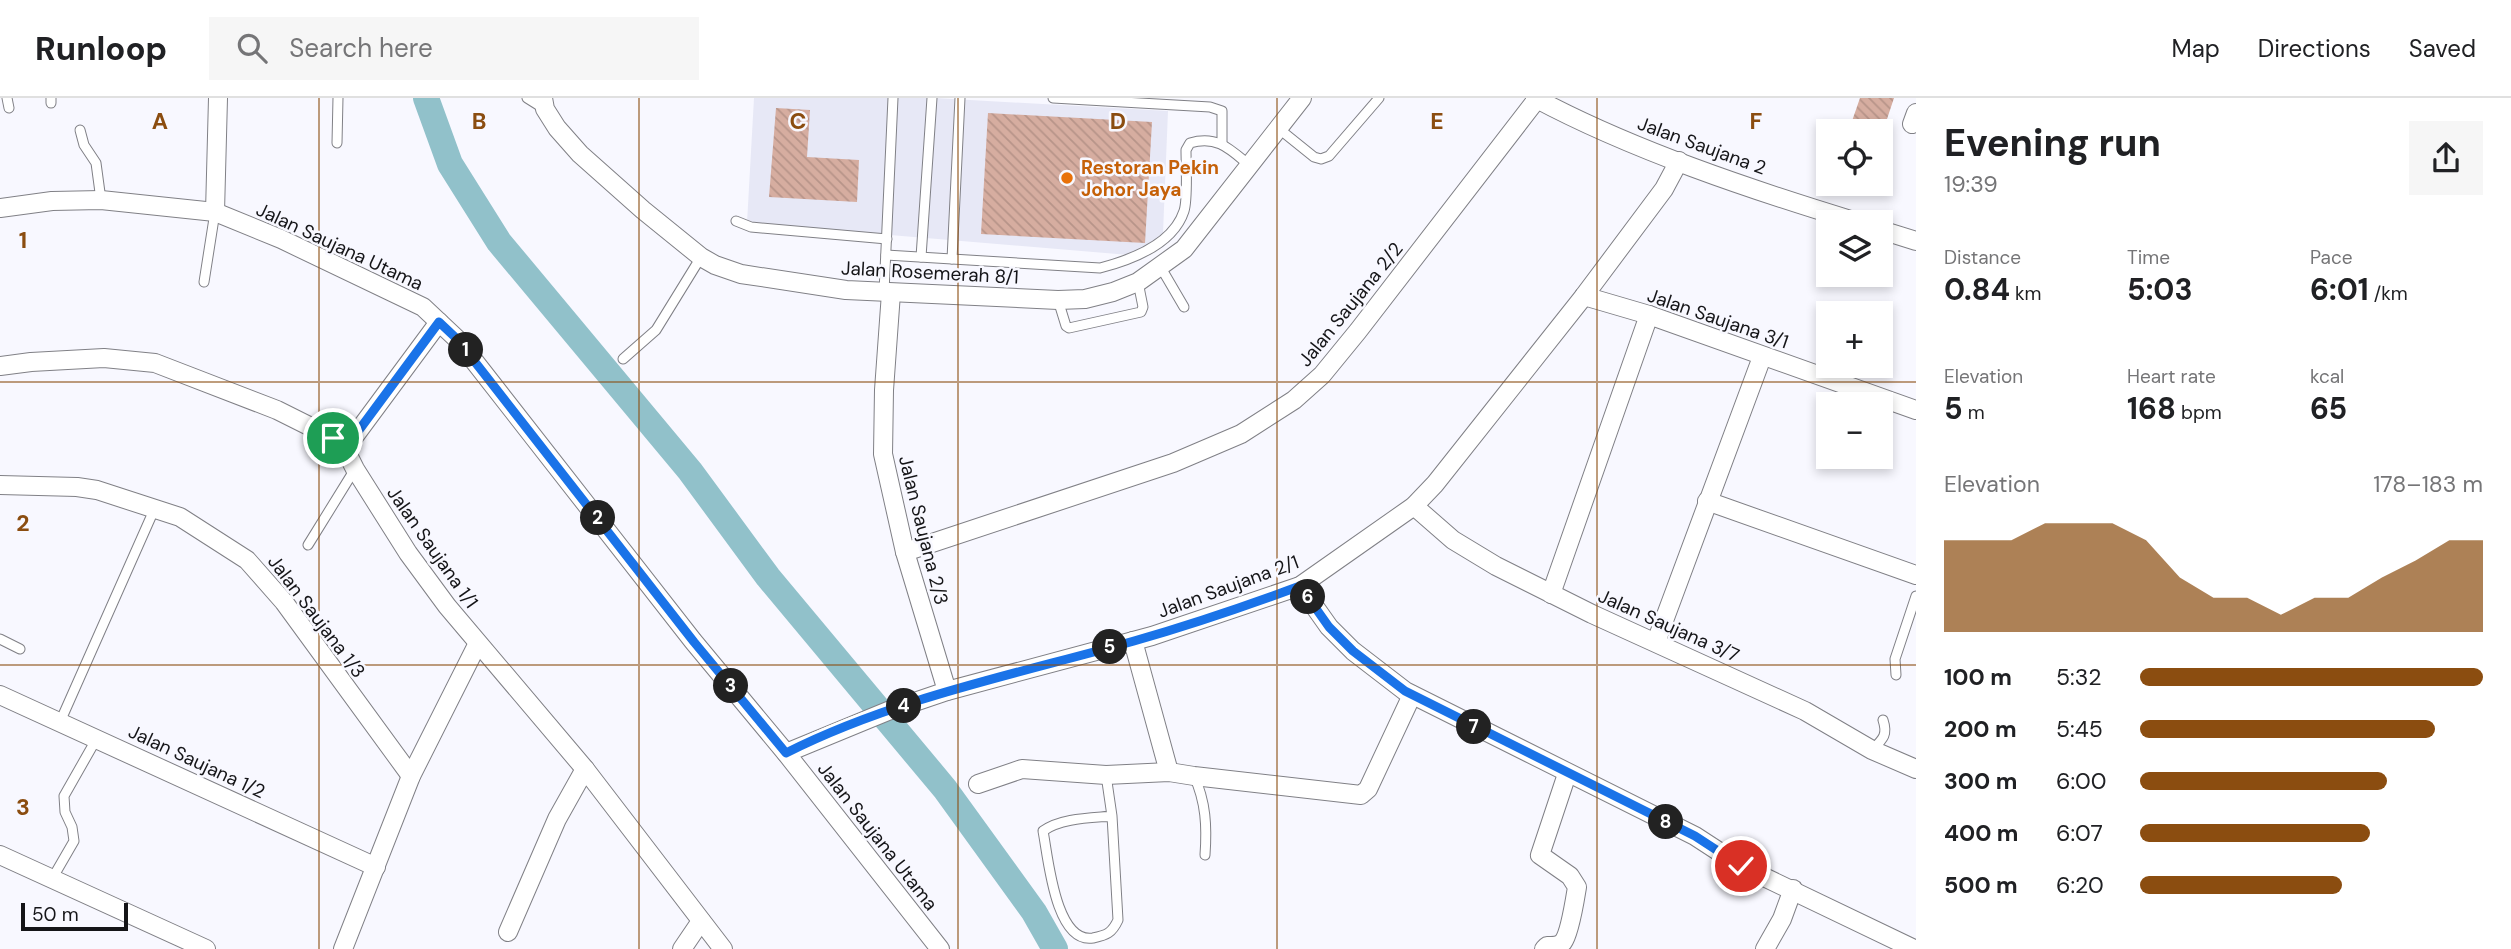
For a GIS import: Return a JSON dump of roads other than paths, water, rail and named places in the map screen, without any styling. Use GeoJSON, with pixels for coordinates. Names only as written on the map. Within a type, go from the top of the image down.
{"type":"FeatureCollection","features":[{"type":"Feature","properties":{"kind":"street"},"geometry":{"type":"LineString","coordinates":[[215,212],[218,98]]}},
{"type":"Feature","properties":{"kind":"street","name":"Jalan Rosemerah 8/1"},"geometry":{"type":"LineString","coordinates":[[544,103],[557,128],[580,154],[643,210],[701,257],[741,274],[846,290],[1058,300],[1085,299],[1138,282],[1184,249],[1302,98]]}},
{"type":"Feature","properties":{"kind":"street","name":"Jalan Saujana 2"},"geometry":{"type":"LineString","coordinates":[[1537,98],[1602,130],[1679,161],[1822,210]]}},
{"type":"Feature","properties":{"kind":"street","name":"Jalan Saujana 2/2"},"geometry":{"type":"LineString","coordinates":[[905,552],[1173,463],[1241,434],[1294,400],[1322,375],[1358,331],[1537,98]]}},
{"type":"Feature","properties":{"kind":"street","name":"Jalan Saujana 2/1"},"geometry":{"type":"LineString","coordinates":[[786,753],[859,722],[947,691],[1133,641],[1300,586],[1414,506],[1435,484],[1584,296],[1664,189],[1679,161]]}},
{"type":"Feature","properties":{"kind":"street","name":"Jalan Saujana Utama"},"geometry":{"type":"LineString","coordinates":[[0,208],[52,201],[101,200],[215,212],[281,239],[423,307],[457,339],[694,642],[786,753],[940,949]]}},
{"type":"Feature","properties":{"kind":"street"},"geometry":{"type":"LineString","coordinates":[[1893,234],[1916,241]]}},
{"type":"Feature","properties":{"kind":"street","name":"Jalan Saujana 2/3"},"geometry":{"type":"LineString","coordinates":[[887,293],[882,448],[905,552],[947,691]]}},
{"type":"Feature","properties":{"kind":"street","name":"Jalan Saujana 3/1"},"geometry":{"type":"LineString","coordinates":[[1584,296],[1649,315],[1916,410]]}},
{"type":"Feature","properties":{"kind":"street"},"geometry":{"type":"LineString","coordinates":[[1551,594],[1649,315]]}},
{"type":"Feature","properties":{"kind":"street"},"geometry":{"type":"LineString","coordinates":[[345,449],[439,322]]}},
{"type":"Feature","properties":{"kind":"street"},"geometry":{"type":"LineString","coordinates":[[1656,642],[1762,357]]}},
{"type":"Feature","properties":{"kind":"street","name":"Jalan Saujana 1/1"},"geometry":{"type":"LineString","coordinates":[[0,366],[104,358],[155,363],[277,410],[333,438],[345,449],[408,552],[478,645],[584,769],[723,949]]}},
{"type":"Feature","properties":{"kind":"street","name":"Jalan Saujana 1/3"},"geometry":{"type":"LineString","coordinates":[[0,485],[97,490],[180,517],[247,560],[258,570],[411,776]]}},
{"type":"Feature","properties":{"kind":"street"},"geometry":{"type":"LineString","coordinates":[[1707,500],[1916,575]]}},
{"type":"Feature","properties":{"kind":"street","name":"Jalan Saujana 3/7"},"geometry":{"type":"LineString","coordinates":[[1414,506],[1453,540],[1496,566],[1551,594],[1805,710],[1872,750],[1916,769]]}},
{"type":"Feature","properties":{"kind":"street"},"geometry":{"type":"LineString","coordinates":[[1300,586],[1329,627],[1353,651],[1412,695],[1695,836],[1741,866],[1913,949]]}},
{"type":"Feature","properties":{"kind":"street"},"geometry":{"type":"LineString","coordinates":[[1133,641],[1169,772]]}},
{"type":"Feature","properties":{"kind":"street"},"geometry":{"type":"LineString","coordinates":[[343,949],[411,776],[478,645]]}},
{"type":"Feature","properties":{"kind":"street","name":"Jalan Saujana 1/2"},"geometry":{"type":"LineString","coordinates":[[0,695],[376,867]]}},
{"type":"Feature","properties":{"kind":"street"},"geometry":{"type":"LineString","coordinates":[[978,785],[1022,769],[1106,775],[1169,772],[1362,795],[1368,789],[1412,695]]}},
{"type":"Feature","properties":{"kind":"street"},"geometry":{"type":"LineString","coordinates":[[508,932],[557,819],[584,769]]}},
{"type":"Feature","properties":{"kind":"street"},"geometry":{"type":"LineString","coordinates":[[1544,949],[1564,941],[1577,887],[1570,876],[1540,855],[1567,774]]}},
{"type":"Feature","properties":{"kind":"street"},"geometry":{"type":"LineString","coordinates":[[0,855],[206,949]]}},
{"type":"Feature","properties":{"kind":"street"},"geometry":{"type":"LineString","coordinates":[[1765,949],[1782,919],[1793,889]]}},
{"type":"Feature","properties":{"kind":"street"},"geometry":{"type":"LineString","coordinates":[[682,949],[701,921]]}},
{"type":"Feature","properties":{"kind":"lane"},"geometry":{"type":"LineString","coordinates":[[7,98],[9,108]]}},
{"type":"Feature","properties":{"kind":"lane"},"geometry":{"type":"LineString","coordinates":[[337,143],[338,98]]}},
{"type":"Feature","properties":{"kind":"lane"},"geometry":{"type":"LineString","coordinates":[[527,98],[544,103]]}},
{"type":"Feature","properties":{"kind":"lane"},"geometry":{"type":"LineString","coordinates":[[887,293],[886,254],[893,98]]}},
{"type":"Feature","properties":{"kind":"lane"},"geometry":{"type":"LineString","coordinates":[[921,257],[932,98]]}},
{"type":"Feature","properties":{"kind":"lane"},"geometry":{"type":"LineString","coordinates":[[952,259],[960,98]]}},
{"type":"Feature","properties":{"kind":"lane"},"geometry":{"type":"LineString","coordinates":[[1053,98],[1210,107],[1222,111],[1222,142]]}},
{"type":"Feature","properties":{"kind":"lane"},"geometry":{"type":"LineString","coordinates":[[1278,128],[1314,157],[1321,159],[1329,156],[1379,98]]}},
{"type":"Feature","properties":{"kind":"lane"},"geometry":{"type":"LineString","coordinates":[[80,130],[84,145],[96,163],[101,200]]}},
{"type":"Feature","properties":{"kind":"lane"},"geometry":{"type":"LineString","coordinates":[[886,254],[1100,268],[1128,261],[1154,246],[1172,231],[1184,211],[1186,150],[1190,143],[1198,140],[1222,142],[1249,165]]}},
{"type":"Feature","properties":{"kind":"lane"},"geometry":{"type":"LineString","coordinates":[[204,282],[215,212]]}},
{"type":"Feature","properties":{"kind":"lane"},"geometry":{"type":"LineString","coordinates":[[736,222],[751,227],[887,239]]}},
{"type":"Feature","properties":{"kind":"lane"},"geometry":{"type":"LineString","coordinates":[[623,359],[656,330],[701,257]]}},
{"type":"Feature","properties":{"kind":"lane"},"geometry":{"type":"LineString","coordinates":[[1160,266],[1184,307]]}},
{"type":"Feature","properties":{"kind":"lane"},"geometry":{"type":"LineString","coordinates":[[1058,300],[1069,328],[1141,312],[1143,307],[1138,282]]}},
{"type":"Feature","properties":{"kind":"lane"},"geometry":{"type":"LineString","coordinates":[[308,545],[355,469]]}},
{"type":"Feature","properties":{"kind":"lane"},"geometry":{"type":"LineString","coordinates":[[60,722],[154,510]]}},
{"type":"Feature","properties":{"kind":"lane"},"geometry":{"type":"LineString","coordinates":[[1896,675],[1895,659],[1916,596]]}},
{"type":"Feature","properties":{"kind":"lane"},"geometry":{"type":"LineString","coordinates":[[0,639],[20,649]]}},
{"type":"Feature","properties":{"kind":"lane"},"geometry":{"type":"LineString","coordinates":[[1872,750],[1885,737],[1883,720]]}},
{"type":"Feature","properties":{"kind":"lane"},"geometry":{"type":"LineString","coordinates":[[52,879],[74,841],[72,827],[65,812],[64,796],[97,738]]}},
{"type":"Feature","properties":{"kind":"lane"},"geometry":{"type":"LineString","coordinates":[[1106,775],[1112,817],[1118,920],[1113,931],[1104,936],[1087,939],[1074,932],[1059,909],[1054,896],[1043,831],[1051,826],[1112,817]]}},
{"type":"Feature","properties":{"kind":"lane"},"geometry":{"type":"LineString","coordinates":[[1194,776],[1205,810],[1205,855]]}},
{"type":"Feature","properties":{"kind":"waterway"},"geometry":{"type":"LineString","coordinates":[[426,98],[450,164],[499,242],[690,471],[768,577],[945,789],[1034,912],[1055,949]]}},
{"type":"Feature","properties":{"kind":"place","name":"Restoran Pekin Johor Jaya"},"geometry":{"type":"Point","coordinates":[1067,178]}}]}
